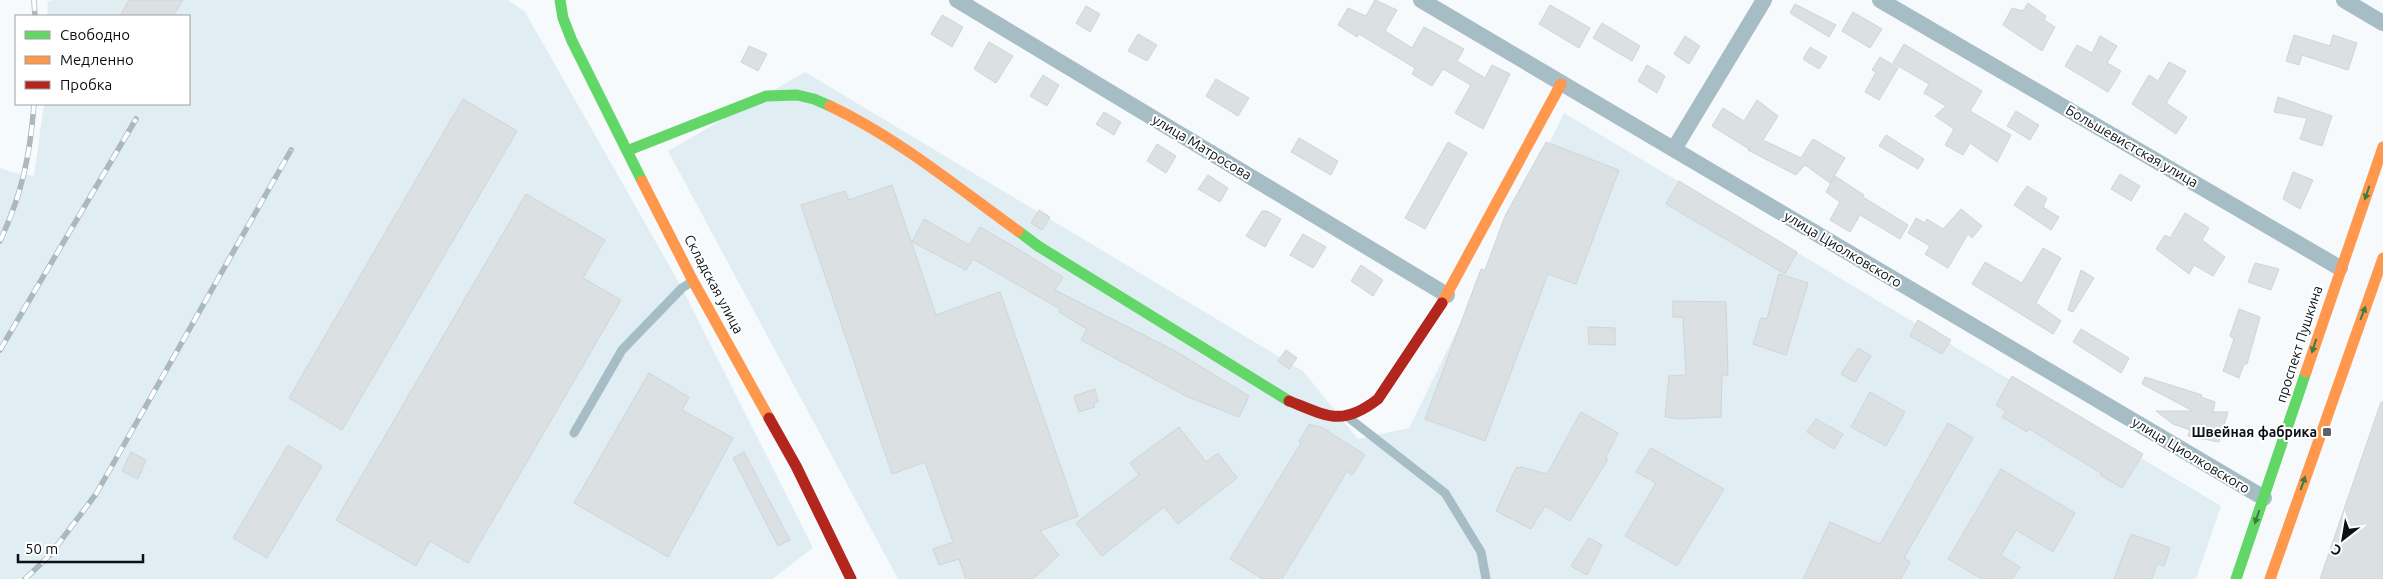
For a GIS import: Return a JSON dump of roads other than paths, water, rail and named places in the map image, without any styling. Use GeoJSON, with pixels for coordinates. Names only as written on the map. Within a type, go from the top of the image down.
{"type":"FeatureCollection","features":[{"type":"Feature","properties":{"kind":"street","name":"Складская улица"},"geometry":{"type":"LineString","coordinates":[[560,0],[563,18],[572,41],[629,150],[693,281],[796,466],[851,579]]}},
{"type":"Feature","properties":{"kind":"street","name":"улица Матросова"},"geometry":{"type":"LineString","coordinates":[[957,0],[1447,295]]}},
{"type":"Feature","properties":{"kind":"street","name":"улица Циолковского"},"geometry":{"type":"LineString","coordinates":[[1421,0],[2264,498]]}},
{"type":"Feature","properties":{"kind":"street"},"geometry":{"type":"LineString","coordinates":[[1674,149],[1764,0]]}},
{"type":"Feature","properties":{"kind":"street","name":"Большевистская улица"},"geometry":{"type":"LineString","coordinates":[[1880,0],[2344,271]]}},
{"type":"Feature","properties":{"kind":"street"},"geometry":{"type":"LineString","coordinates":[[2344,0],[2383,23]]}},
{"type":"Feature","properties":{"kind":"street"},"geometry":{"type":"LineString","coordinates":[[629,150],[766,96],[796,96],[814,99],[855,118],[919,160],[1038,246],[1288,400],[1325,415],[1349,418],[1364,411],[1378,400],[1447,295],[1561,84]]}},
{"type":"Feature","properties":{"kind":"street","name":"проспект Пушкина"},"geometry":{"type":"LineString","coordinates":[[2236,579],[2344,271],[2383,146]]}},
{"type":"Feature","properties":{"kind":"street"},"geometry":{"type":"LineString","coordinates":[[2270,579],[2383,258]]}},
{"type":"Feature","properties":{"kind":"lane"},"geometry":{"type":"LineString","coordinates":[[574,433],[622,350],[682,288],[693,281]]}},
{"type":"Feature","properties":{"kind":"lane"},"geometry":{"type":"LineString","coordinates":[[1349,418],[1444,493],[1481,552],[1486,579]]}},
{"type":"Feature","properties":{"kind":"railway"},"geometry":{"type":"LineString","coordinates":[[34,0],[35,15]]}},
{"type":"Feature","properties":{"kind":"railway"},"geometry":{"type":"LineString","coordinates":[[0,241],[8,224],[24,174],[34,105]]}},
{"type":"Feature","properties":{"kind":"railway"},"geometry":{"type":"LineString","coordinates":[[0,350],[136,119]]}},
{"type":"Feature","properties":{"kind":"railway"},"geometry":{"type":"LineString","coordinates":[[25,579],[50,555],[96,494],[291,150]]}},
{"type":"Feature","properties":{"kind":"place","name":"Швейная фабрика"},"geometry":{"type":"Point","coordinates":[2327,432]}}]}
